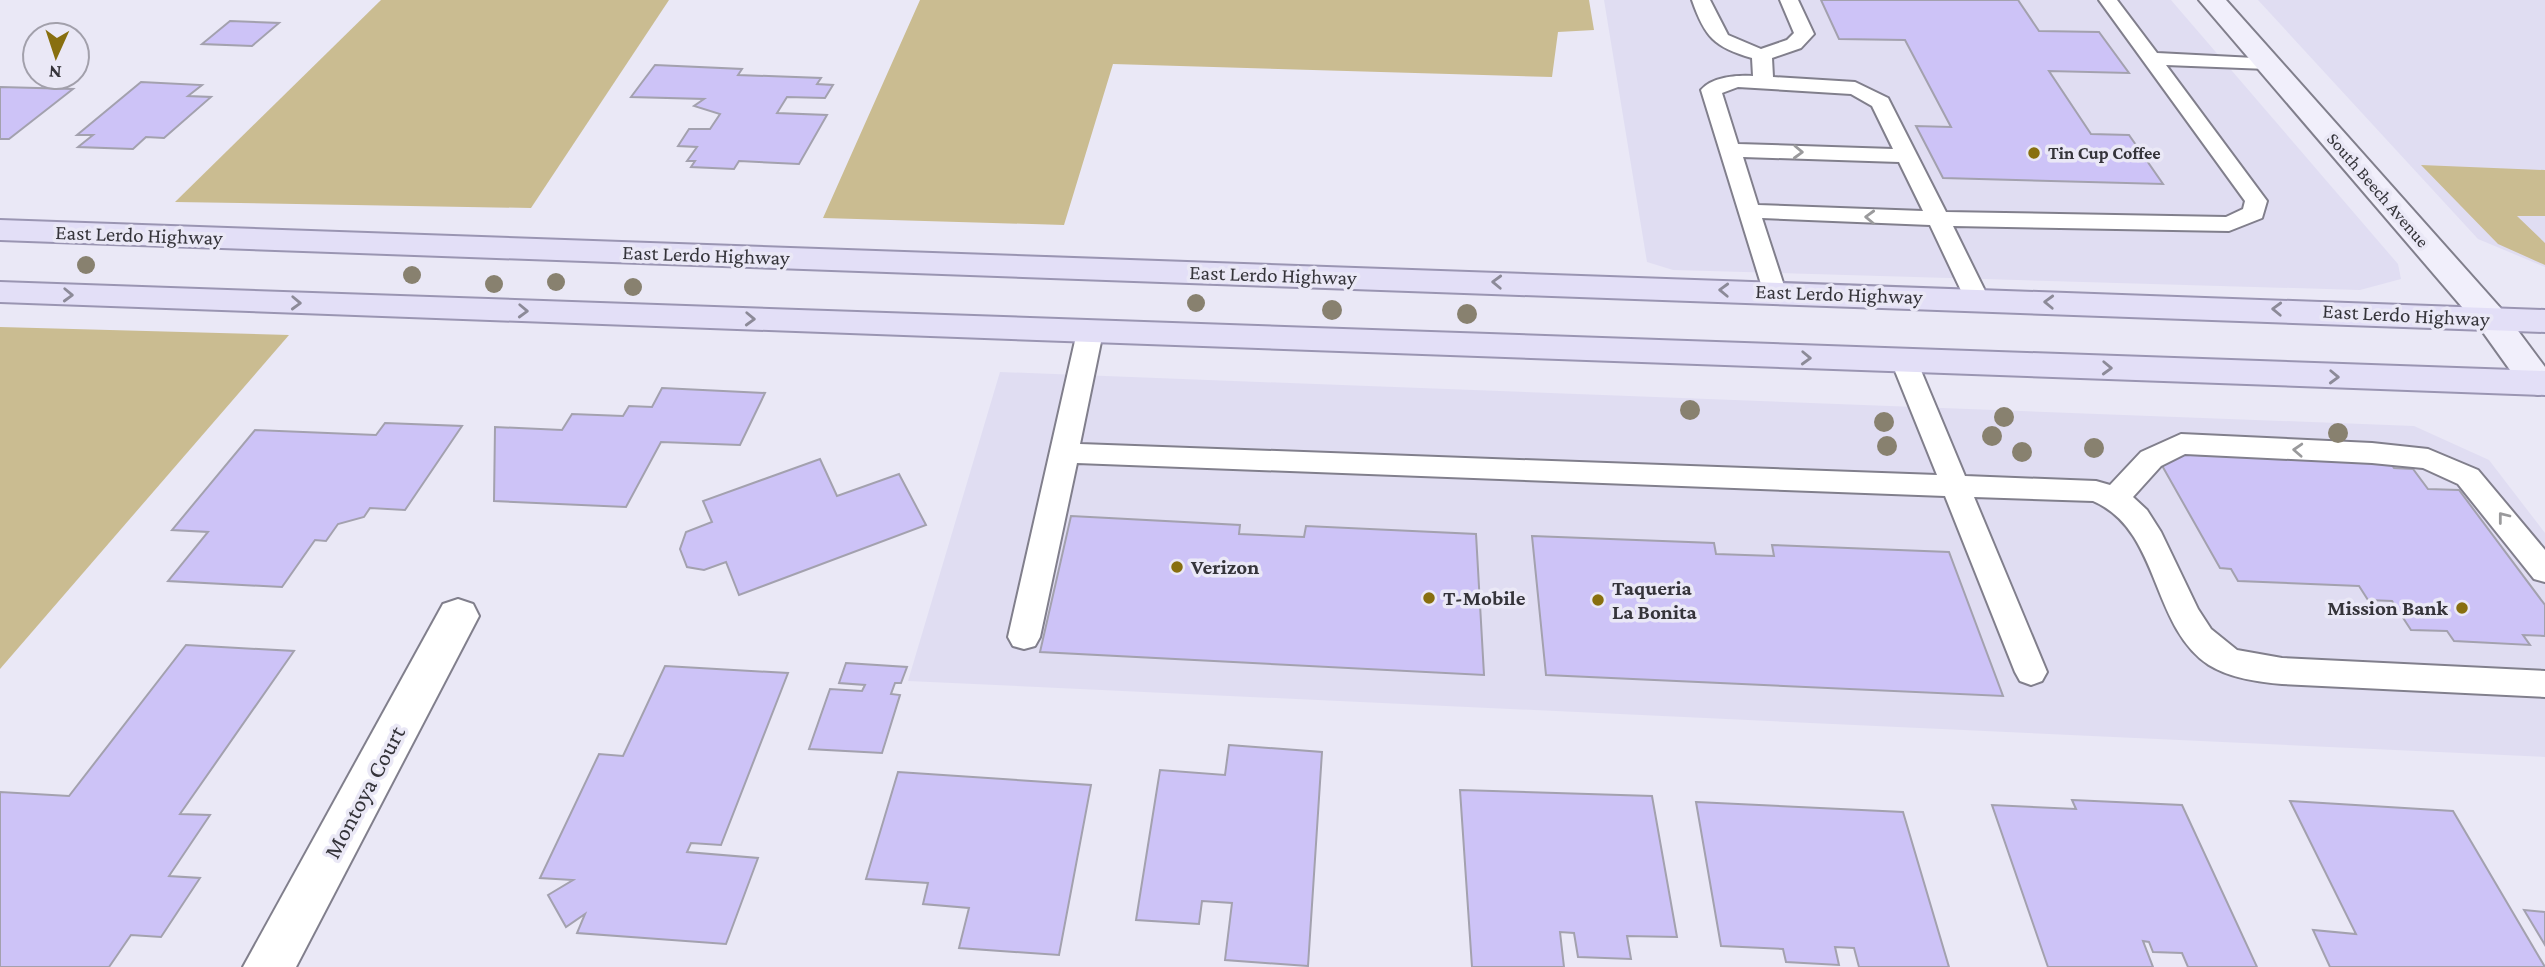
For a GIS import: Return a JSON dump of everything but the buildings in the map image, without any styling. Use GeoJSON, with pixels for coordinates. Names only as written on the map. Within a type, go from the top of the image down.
{"type":"FeatureCollection","features":[{"type":"Feature","properties":{"kind":"main road","name":"South Beech Avenue"},"geometry":{"type":"LineString","coordinates":[[2212,0],[2492,320],[2542,383]]}},
{"type":"Feature","properties":{"kind":"main road","name":"East Lerdo Highway"},"geometry":{"type":"LineString","coordinates":[[0,230],[2545,321]]}},
{"type":"Feature","properties":{"kind":"main road"},"geometry":{"type":"LineString","coordinates":[[0,292],[2542,383]]}},
{"type":"Feature","properties":{"kind":"street","name":"Montoya Court"},"geometry":{"type":"LineString","coordinates":[[269,967],[458,616]]}},
{"type":"Feature","properties":{"kind":"lane"},"geometry":{"type":"LineString","coordinates":[[1701,0],[1712,32],[1729,46],[1762,55],[1794,44],[1804,34],[1789,0]]}},
{"type":"Feature","properties":{"kind":"lane"},"geometry":{"type":"LineString","coordinates":[[1749,211],[1939,219],[2229,224],[2254,214],[2256,201],[2108,0]]}},
{"type":"Feature","properties":{"kind":"lane"},"geometry":{"type":"LineString","coordinates":[[1762,55],[1763,82]]}},
{"type":"Feature","properties":{"kind":"lane"},"geometry":{"type":"LineString","coordinates":[[2151,59],[2267,63]]}},
{"type":"Feature","properties":{"kind":"lane"},"geometry":{"type":"LineString","coordinates":[[1774,292],[1711,90],[1735,81],[1856,88],[1881,102],[1977,299]]}},
{"type":"Feature","properties":{"kind":"lane"},"geometry":{"type":"LineString","coordinates":[[1730,150],[1908,156]]}},
{"type":"Feature","properties":{"kind":"lane"},"geometry":{"type":"LineString","coordinates":[[1024,637],[1090,332]]}},
{"type":"Feature","properties":{"kind":"lane"},"geometry":{"type":"LineString","coordinates":[[1904,361],[2031,672]]}},
{"type":"Feature","properties":{"kind":"lane"},"geometry":{"type":"LineString","coordinates":[[2116,497],[2151,459],[2181,444],[2372,453],[2428,459],[2468,477],[2545,571]]}},
{"type":"Feature","properties":{"kind":"lane"},"geometry":{"type":"LineString","coordinates":[[1065,453],[2096,491],[2116,497],[2133,510],[2196,632],[2220,655],[2240,664],[2282,671],[2545,684]]}},
{"type":"Feature","properties":{"kind":"shaded area"},"geometry":{"type":"Polygon","coordinates":[[[381,0],[669,0],[531,208],[175,202],[381,0]]]}},
{"type":"Feature","properties":{"kind":"shaded area"},"geometry":{"type":"Polygon","coordinates":[[[920,0],[1589,0],[1594,30],[1558,32],[1552,77],[1113,64],[1064,225],[823,218],[920,0]]]}},
{"type":"Feature","properties":{"kind":"shaded area"},"geometry":{"type":"Polygon","coordinates":[[[1604,0],[2171,0],[2398,264],[2401,279],[2360,290],[1673,270],[1647,262],[1604,0]]]}},
{"type":"Feature","properties":{"kind":"shaded area"},"geometry":{"type":"Polygon","coordinates":[[[2258,0],[2545,0],[2545,267],[2478,239],[2258,0]]]}},
{"type":"Feature","properties":{"kind":"shaded area"},"geometry":{"type":"Polygon","coordinates":[[[2421,165],[2545,170],[2545,216],[2517,216],[2545,243],[2545,265],[2498,244],[2421,165]]]}},
{"type":"Feature","properties":{"kind":"shaded area"},"geometry":{"type":"Polygon","coordinates":[[[0,327],[289,335],[0,669],[0,327]]]}},
{"type":"Feature","properties":{"kind":"shaded area"},"geometry":{"type":"Polygon","coordinates":[[[1000,372],[2414,426],[2489,460],[2545,533],[2545,757],[908,681],[1000,372]]]}},
{"type":"Feature","properties":{"kind":"place","name":"Tin Cup Coffee"},"geometry":{"type":"Point","coordinates":[2034,153]}},
{"type":"Feature","properties":{"kind":"place","name":"Verizon"},"geometry":{"type":"Point","coordinates":[1177,567]}},
{"type":"Feature","properties":{"kind":"place","name":"T-Mobile"},"geometry":{"type":"Point","coordinates":[1429,598]}},
{"type":"Feature","properties":{"kind":"place","name":"Taqueria La Bonita"},"geometry":{"type":"Point","coordinates":[1598,600]}},
{"type":"Feature","properties":{"kind":"place","name":"Mission Bank"},"geometry":{"type":"Point","coordinates":[2462,608]}}]}
